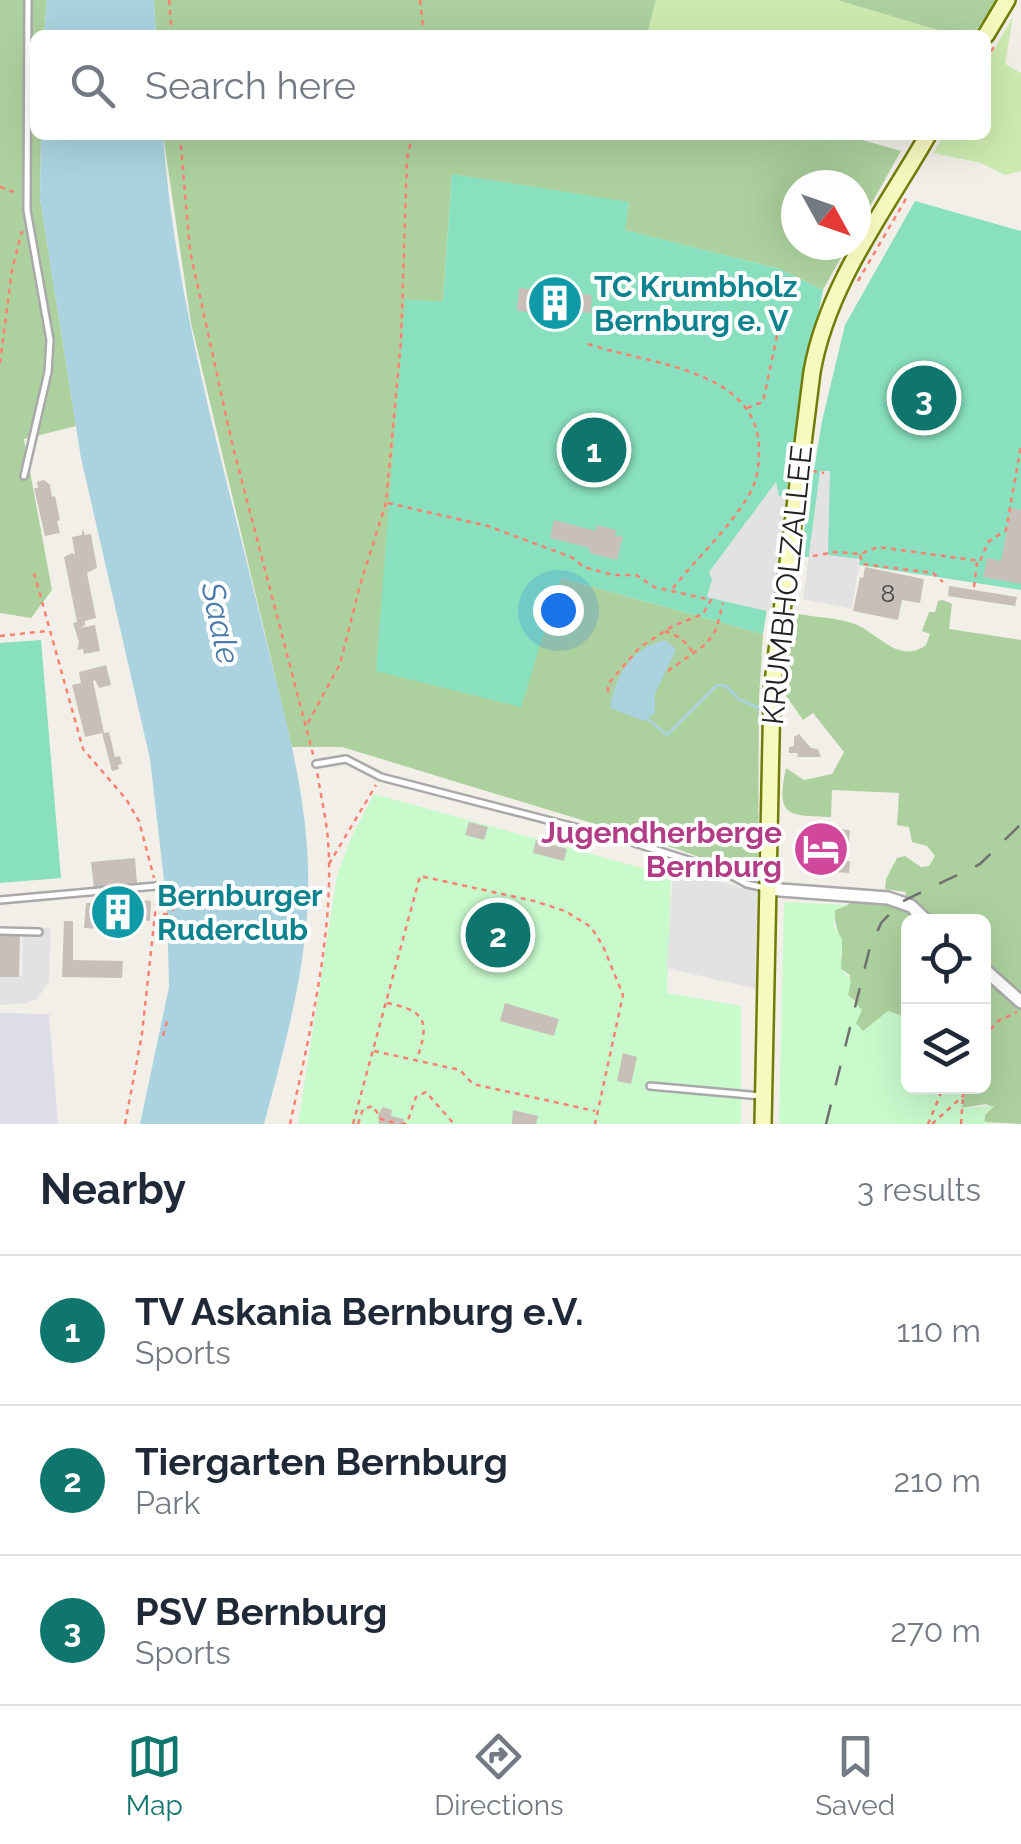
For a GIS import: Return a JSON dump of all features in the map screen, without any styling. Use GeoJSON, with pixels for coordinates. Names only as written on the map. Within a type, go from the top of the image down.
{"type":"FeatureCollection","features":[{"type":"Feature","properties":{"kind":"street"},"geometry":{"type":"LineString","coordinates":[[990,30],[1007,0]]}},
{"type":"Feature","properties":{"kind":"street","name":"KRUMBHOLZALLEE"},"geometry":{"type":"LineString","coordinates":[[763,1124],[775,648],[814,354],[836,294],[925,140]]}},
{"type":"Feature","properties":{"kind":"street"},"geometry":{"type":"LineString","coordinates":[[768,889],[888,898],[911,906],[920,914]]}},
{"type":"Feature","properties":{"kind":"street"},"geometry":{"type":"LineString","coordinates":[[991,976],[1021,1002]]}},
{"type":"Feature","properties":{"kind":"lane"},"geometry":{"type":"LineString","coordinates":[[24,476],[48,372],[50,340],[27,210],[28,0]]}},
{"type":"Feature","properties":{"kind":"lane"},"geometry":{"type":"LineString","coordinates":[[316,764],[346,759],[381,777],[625,840],[768,889]]}},
{"type":"Feature","properties":{"kind":"lane"},"geometry":{"type":"LineString","coordinates":[[0,900],[156,886]]}},
{"type":"Feature","properties":{"kind":"lane"},"geometry":{"type":"LineString","coordinates":[[0,931],[38,932]]}},
{"type":"Feature","properties":{"kind":"lane"},"geometry":{"type":"LineString","coordinates":[[650,1086],[764,1096]]}},
{"type":"Feature","properties":{"kind":"path"},"geometry":{"type":"LineString","coordinates":[[169,0],[172,30]]}},
{"type":"Feature","properties":{"kind":"path"},"geometry":{"type":"LineString","coordinates":[[420,0],[423,30]]}},
{"type":"Feature","properties":{"kind":"path"},"geometry":{"type":"LineString","coordinates":[[181,140],[194,270],[232,443],[307,724],[328,838],[316,1004],[290,1124]]}},
{"type":"Feature","properties":{"kind":"path"},"geometry":{"type":"LineString","coordinates":[[307,724],[340,664],[386,503],[411,140]]}},
{"type":"Feature","properties":{"kind":"path"},"geometry":{"type":"LineString","coordinates":[[853,290],[912,187]]}},
{"type":"Feature","properties":{"kind":"path"},"geometry":{"type":"LineString","coordinates":[[0,188],[27,196]]}},
{"type":"Feature","properties":{"kind":"path"},"geometry":{"type":"LineString","coordinates":[[0,363],[12,270],[27,210]]}},
{"type":"Feature","properties":{"kind":"path"},"geometry":{"type":"LineString","coordinates":[[746,408],[763,402],[788,284]]}},
{"type":"Feature","properties":{"kind":"path"},"geometry":{"type":"LineString","coordinates":[[588,344],[698,375],[734,394],[746,408],[758,436],[756,480],[734,514],[672,590]]}},
{"type":"Feature","properties":{"kind":"path"},"geometry":{"type":"LineString","coordinates":[[813,556],[835,552],[860,554],[878,547],[980,561],[988,542],[1006,530],[1021,446]]}},
{"type":"Feature","properties":{"kind":"path"},"geometry":{"type":"LineString","coordinates":[[809,480],[810,471],[824,473]]}},
{"type":"Feature","properties":{"kind":"path"},"geometry":{"type":"LineString","coordinates":[[386,503],[488,526],[571,557],[584,567],[613,576],[636,576],[646,584],[711,600],[703,614],[640,647],[608,684],[608,694]]}},
{"type":"Feature","properties":{"kind":"path"},"geometry":{"type":"LineString","coordinates":[[860,554],[863,564],[933,573],[943,582]]}},
{"type":"Feature","properties":{"kind":"path"},"geometry":{"type":"LineString","coordinates":[[974,587],[977,560]]}},
{"type":"Feature","properties":{"kind":"path"},"geometry":{"type":"LineString","coordinates":[[34,573],[83,748],[126,799],[139,821],[156,886],[142,1034],[126,1124]]}},
{"type":"Feature","properties":{"kind":"path"},"geometry":{"type":"LineString","coordinates":[[668,671],[706,644],[716,630],[723,603]]}},
{"type":"Feature","properties":{"kind":"path"},"geometry":{"type":"LineString","coordinates":[[0,636],[49,631]]}},
{"type":"Feature","properties":{"kind":"path"},"geometry":{"type":"LineString","coordinates":[[665,631],[681,638],[693,654]]}},
{"type":"Feature","properties":{"kind":"path"},"geometry":{"type":"LineString","coordinates":[[328,866],[381,777]]}},
{"type":"Feature","properties":{"kind":"path"},"geometry":{"type":"LineString","coordinates":[[356,1124],[420,876],[534,900],[566,911],[590,927],[604,946],[624,995],[595,1124]]}},
{"type":"Feature","properties":{"kind":"path"},"geometry":{"type":"LineString","coordinates":[[173,906],[174,938]]}},
{"type":"Feature","properties":{"kind":"path"},"geometry":{"type":"LineString","coordinates":[[163,914],[173,914]]}},
{"type":"Feature","properties":{"kind":"path"},"geometry":{"type":"LineString","coordinates":[[164,926],[174,926]]}},
{"type":"Feature","properties":{"kind":"path"},"geometry":{"type":"LineString","coordinates":[[386,1003],[407,1008],[424,1020],[426,1027],[416,1060]]}},
{"type":"Feature","properties":{"kind":"path"},"geometry":{"type":"LineString","coordinates":[[991,1029],[998,1021],[1021,1010]]}},
{"type":"Feature","properties":{"kind":"path"},"geometry":{"type":"LineString","coordinates":[[164,1036],[168,1017]]}},
{"type":"Feature","properties":{"kind":"path"},"geometry":{"type":"LineString","coordinates":[[159,1023],[166,1024]]}},
{"type":"Feature","properties":{"kind":"path"},"geometry":{"type":"LineString","coordinates":[[373,1050],[460,1070],[473,1084],[598,1112]]}},
{"type":"Feature","properties":{"kind":"path"},"geometry":{"type":"LineString","coordinates":[[356,1124],[363,1109],[373,1106],[382,1119],[407,1123],[416,1097],[426,1092],[454,1124]]}},
{"type":"Feature","properties":{"kind":"path"},"geometry":{"type":"LineString","coordinates":[[930,1124],[941,1094]]}},
{"type":"Feature","properties":{"kind":"path"},"geometry":{"type":"LineString","coordinates":[[930,1124],[963,1096]]}},
{"type":"Feature","properties":{"kind":"path"},"geometry":{"type":"LineString","coordinates":[[961,1124],[963,1096]]}},
{"type":"Feature","properties":{"kind":"green space"},"geometry":{"type":"Polygon","coordinates":[[[0,0],[47,0],[44,30],[30,30],[30,140],[41,140],[40,199],[76,426],[24,439],[52,590],[31,618],[0,613],[0,0]]]}},
{"type":"Feature","properties":{"kind":"green space"},"geometry":{"type":"Polygon","coordinates":[[[154,0],[656,0],[648,30],[156,30],[154,0]]]}},
{"type":"Feature","properties":{"kind":"green space"},"geometry":{"type":"Polygon","coordinates":[[[656,0],[837,0],[938,30],[648,30],[656,0]]]}},
{"type":"Feature","properties":{"kind":"green space"},"geometry":{"type":"Polygon","coordinates":[[[837,0],[997,0],[976,30],[938,30],[837,0]]]}},
{"type":"Feature","properties":{"kind":"green space"},"geometry":{"type":"Polygon","coordinates":[[[1013,17],[1005,64],[1021,73],[1021,171],[1005,175],[981,163],[933,153],[941,140],[991,140],[991,54],[1013,17]]]}},
{"type":"Feature","properties":{"kind":"green space"},"geometry":{"type":"Polygon","coordinates":[[[164,140],[862,140],[901,151],[871,204],[871,170],[781,170],[781,260],[840,260],[823,290],[780,269],[624,230],[629,203],[452,174],[443,301],[405,301],[561,578],[763,634],[758,879],[680,850],[342,747],[292,747],[191,323],[164,140]]]}},
{"type":"Feature","properties":{"kind":"green space"},"geometry":{"type":"Polygon","coordinates":[[[452,174],[629,202],[625,230],[780,269],[823,290],[763,634],[561,578],[521,707],[376,671],[405,300],[443,301],[452,174]]]}},
{"type":"Feature","properties":{"kind":"green space"},"geometry":{"type":"Polygon","coordinates":[[[915,201],[1021,231],[1021,590],[800,556],[822,421],[845,325],[915,201]]]}},
{"type":"Feature","properties":{"kind":"green space"},"geometry":{"type":"Polygon","coordinates":[[[938,601],[952,604],[949,629],[1021,640],[1021,1124],[984,1122],[993,1107],[986,1104],[961,1108],[964,1094],[991,1094],[991,914],[901,914],[901,1016],[888,1011],[863,1032],[855,1023],[856,1002],[848,995],[850,975],[841,969],[842,947],[835,910],[855,901],[903,906],[906,892],[885,889],[897,858],[905,856],[921,867],[929,866],[935,856],[927,846],[912,842],[909,827],[897,825],[899,793],[832,790],[831,817],[794,814],[782,796],[786,768],[804,780],[832,774],[844,752],[813,713],[803,720],[784,693],[792,613],[855,624],[898,650],[907,651],[926,645],[930,634],[922,631],[938,601]]]}},
{"type":"Feature","properties":{"kind":"green space"},"geometry":{"type":"Polygon","coordinates":[[[41,640],[61,878],[0,883],[0,643],[41,640]]]}},
{"type":"Feature","properties":{"kind":"green space"},"geometry":{"type":"Polygon","coordinates":[[[374,794],[671,876],[667,993],[741,1006],[741,1124],[298,1124],[337,876],[374,794]]]}},
{"type":"Feature","properties":{"kind":"green space"},"geometry":{"type":"Polygon","coordinates":[[[784,902],[849,905],[835,910],[834,926],[842,939],[841,969],[851,980],[848,995],[862,1010],[856,1023],[863,1031],[888,1011],[901,1016],[901,1094],[965,1094],[962,1108],[994,1106],[985,1114],[984,1121],[993,1124],[779,1124],[784,902]]]}},
{"type":"Feature","properties":{"kind":"shaded area"},"geometry":{"type":"Polygon","coordinates":[[[820,471],[830,471],[828,555],[860,559],[852,609],[803,599],[820,471]]]}},
{"type":"Feature","properties":{"kind":"shaded area"},"geometry":{"type":"Polygon","coordinates":[[[776,482],[779,496],[787,497],[775,613],[707,597],[712,579],[709,572],[776,482]]]}},
{"type":"Feature","properties":{"kind":"shaded area"},"geometry":{"type":"Polygon","coordinates":[[[673,869],[757,892],[756,989],[667,968],[673,869]]]}},
{"type":"Feature","properties":{"kind":"shaded area"},"geometry":{"type":"Polygon","coordinates":[[[23,927],[51,928],[49,982],[37,999],[0,1005],[0,977],[22,976],[23,927]]]}},
{"type":"Feature","properties":{"kind":"shaded area"},"geometry":{"type":"Polygon","coordinates":[[[0,1013],[49,1014],[58,1124],[0,1124],[0,1013]]]}},
{"type":"Feature","properties":{"kind":"water"},"geometry":{"type":"Polygon","coordinates":[[[47,0],[154,0],[156,30],[44,30],[47,0]]]}},
{"type":"Feature","properties":{"kind":"water","name":"Saale"},"geometry":{"type":"Polygon","coordinates":[[[41,140],[163,140],[190,323],[288,729],[305,828],[308,894],[303,952],[293,1010],[264,1124],[140,1124],[169,987],[167,906],[150,759],[81,458],[40,199],[41,140]]]}},
{"type":"Feature","properties":{"kind":"water"},"geometry":{"type":"Polygon","coordinates":[[[665,640],[676,649],[655,694],[655,713],[644,721],[610,708],[627,665],[643,649],[665,640]]]}},
{"type":"Feature","properties":{"kind":"building","name":"TC Krumbholz Bernburg e. V"},"geometry":{"type":"Polygon","coordinates":[[[519,288],[592,295],[591,313],[517,311],[519,288]]]}},
{"type":"Feature","properties":{"kind":"building"},"geometry":{"type":"Polygon","coordinates":[[[44,480],[50,485],[52,497],[55,496],[60,520],[60,533],[45,536],[34,488],[44,480]]]}},
{"type":"Feature","properties":{"kind":"building"},"geometry":{"type":"Polygon","coordinates":[[[1011,508],[1021,510],[1021,584],[983,577],[987,558],[1001,561],[1011,508]]]}},
{"type":"Feature","properties":{"kind":"building"},"geometry":{"type":"Polygon","coordinates":[[[554,520],[596,531],[597,525],[616,530],[615,535],[623,537],[617,560],[550,538],[554,520]]]}},
{"type":"Feature","properties":{"kind":"building"},"geometry":{"type":"Polygon","coordinates":[[[82,529],[85,535],[91,534],[97,568],[87,573],[96,618],[85,621],[80,628],[95,625],[100,651],[84,654],[83,649],[77,650],[79,642],[73,623],[77,622],[64,557],[75,555],[72,537],[82,535],[82,529]]]}},
{"type":"Feature","properties":{"kind":"building"},"geometry":{"type":"Polygon","coordinates":[[[865,567],[924,579],[920,603],[902,600],[898,620],[853,611],[865,567]]]}},
{"type":"Feature","properties":{"kind":"building"},"geometry":{"type":"Polygon","coordinates":[[[949,586],[1017,597],[1015,606],[948,596],[949,586]]]}},
{"type":"Feature","properties":{"kind":"building"},"geometry":{"type":"Polygon","coordinates":[[[106,665],[111,685],[99,688],[93,681],[104,733],[109,732],[115,757],[120,756],[122,764],[112,771],[102,733],[85,737],[72,685],[81,683],[79,672],[106,665]]]}},
{"type":"Feature","properties":{"kind":"building"},"geometry":{"type":"Polygon","coordinates":[[[799,734],[811,748],[818,749],[821,757],[789,753],[794,737],[799,734]]]}},
{"type":"Feature","properties":{"kind":"building"},"geometry":{"type":"Polygon","coordinates":[[[469,822],[488,827],[484,840],[465,835],[469,822]]]}},
{"type":"Feature","properties":{"kind":"building"},"geometry":{"type":"Polygon","coordinates":[[[804,827],[850,830],[849,842],[836,841],[835,860],[850,861],[849,873],[802,870],[804,827]]]}},
{"type":"Feature","properties":{"kind":"building"},"geometry":{"type":"Polygon","coordinates":[[[536,840],[567,849],[564,861],[533,853],[536,840]]]}},
{"type":"Feature","properties":{"kind":"building"},"geometry":{"type":"Polygon","coordinates":[[[135,858],[137,883],[94,888],[91,862],[135,858]]]}},
{"type":"Feature","properties":{"kind":"building","name":"Bernburger Ruderclub"},"geometry":{"type":"Polygon","coordinates":[[[132,899],[151,901],[150,921],[134,919],[133,936],[102,934],[102,929],[84,928],[86,903],[132,903],[132,899]]]}},
{"type":"Feature","properties":{"kind":"building"},"geometry":{"type":"Polygon","coordinates":[[[64,921],[73,921],[73,960],[123,961],[122,978],[62,977],[64,921]]]}},
{"type":"Feature","properties":{"kind":"building"},"geometry":{"type":"Polygon","coordinates":[[[0,933],[20,934],[19,977],[0,977],[0,933]]]}},
{"type":"Feature","properties":{"kind":"building"},"geometry":{"type":"Polygon","coordinates":[[[505,1003],[559,1019],[554,1036],[500,1021],[505,1003]]]}},
{"type":"Feature","properties":{"kind":"building"},"geometry":{"type":"Polygon","coordinates":[[[623,1053],[637,1057],[631,1084],[617,1081],[623,1053]]]}},
{"type":"Feature","properties":{"kind":"building"},"geometry":{"type":"Polygon","coordinates":[[[383,1107],[392,1110],[391,1116],[404,1119],[403,1124],[379,1124],[378,1115],[383,1107]]]}},
{"type":"Feature","properties":{"kind":"building"},"geometry":{"type":"Polygon","coordinates":[[[513,1110],[538,1116],[536,1124],[512,1124],[513,1110]]]}},
{"type":"Feature","properties":{"kind":"waterway"},"geometry":{"type":"LineString","coordinates":[[645,717],[667,735],[717,685],[726,686],[739,699],[763,710]]}},
{"type":"Feature","properties":{"kind":"railway"},"geometry":{"type":"LineString","coordinates":[[826,1124],[869,951],[881,923],[901,902],[980,864],[1021,824]]}},
{"type":"Feature","properties":{"kind":"place","name":"TC Krumbholz Bernburg e. V"},"geometry":{"type":"Point","coordinates":[555,303]}},
{"type":"Feature","properties":{"kind":"place","name":"PSV Bernburg"},"geometry":{"type":"Point","coordinates":[924,398]}},
{"type":"Feature","properties":{"kind":"place","name":"TV Askania Bernburg e.V."},"geometry":{"type":"Point","coordinates":[594,450]}},
{"type":"Feature","properties":{"kind":"place","name":"Jugendherberge Bernburg"},"geometry":{"type":"Point","coordinates":[821,849]}},
{"type":"Feature","properties":{"kind":"place","name":"Bernburger Ruderclub"},"geometry":{"type":"Point","coordinates":[118,912]}},
{"type":"Feature","properties":{"kind":"place","name":"Tiergarten Bernburg"},"geometry":{"type":"Point","coordinates":[498,935]}}]}
